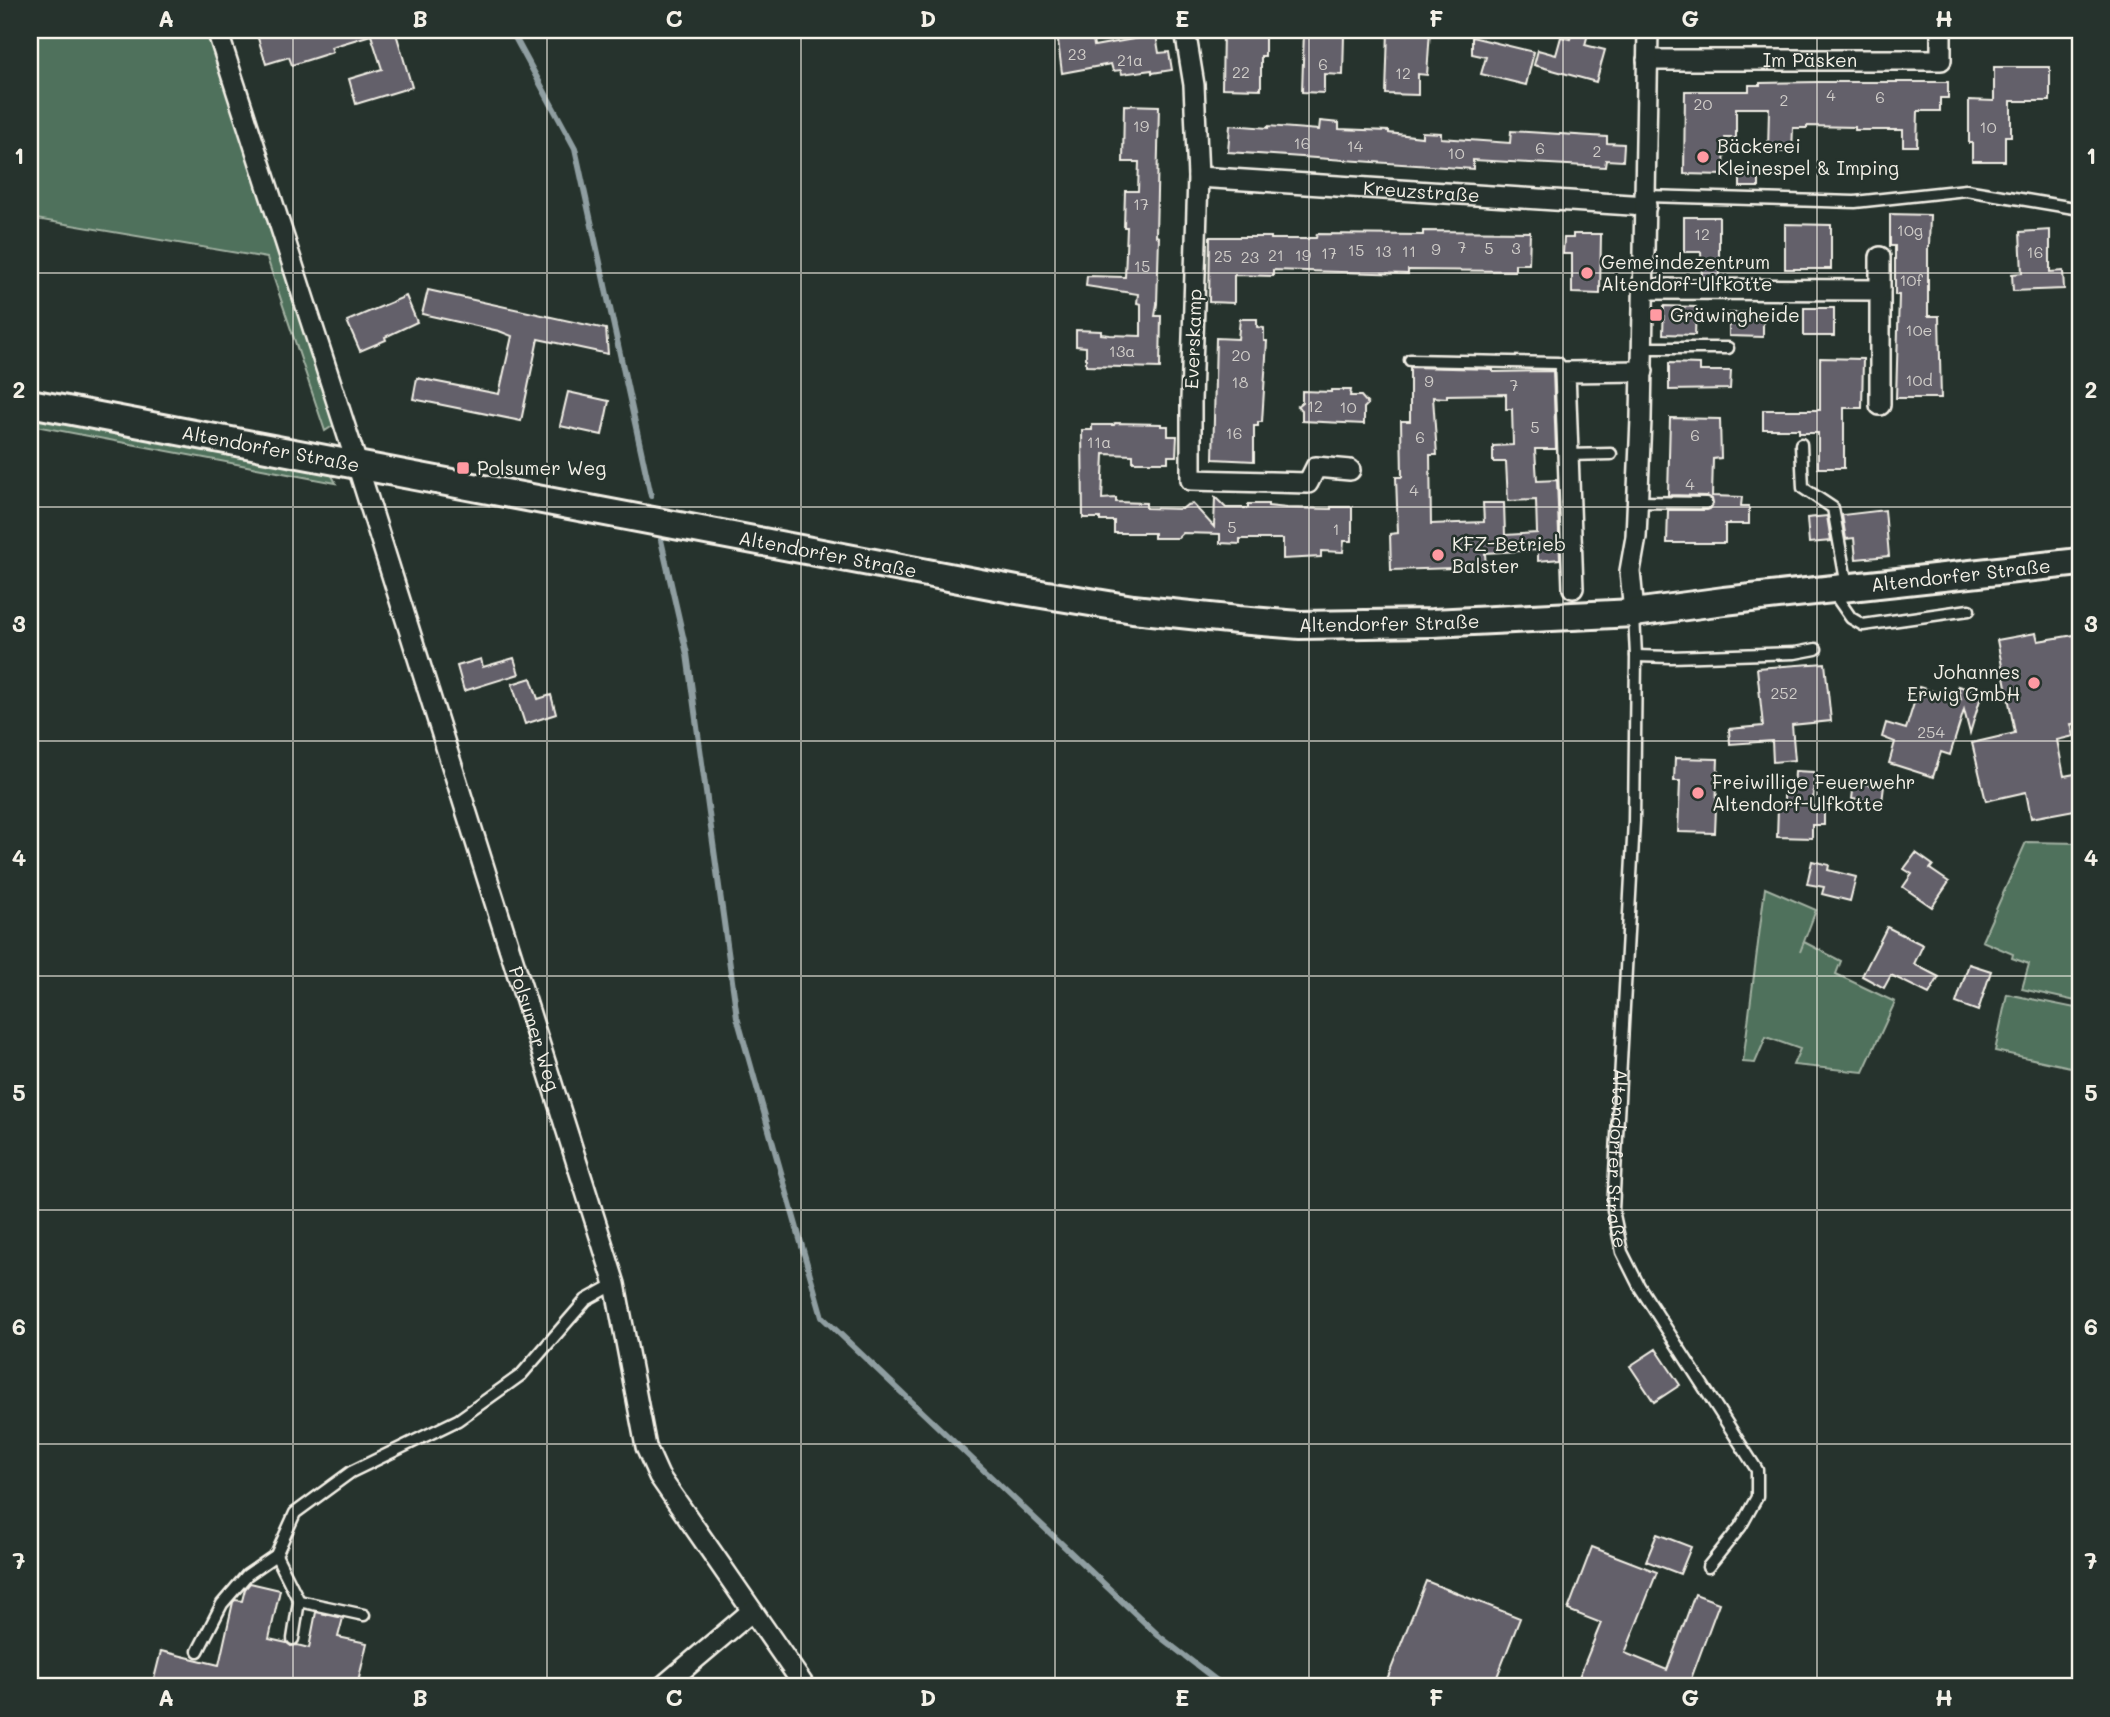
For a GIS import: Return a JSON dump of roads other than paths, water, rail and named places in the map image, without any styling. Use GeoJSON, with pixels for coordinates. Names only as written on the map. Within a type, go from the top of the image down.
{"type":"FeatureCollection","features":[{"type":"Feature","properties":{"kind":"street","name":"Polsumer Weg"},"geometry":{"type":"LineString","coordinates":[[218,30],[615,1284],[646,1447],[659,1476],[804,1687]]}},
{"type":"Feature","properties":{"kind":"street","name":"Everskamp"},"geometry":{"type":"LineString","coordinates":[[1185,30],[1194,85],[1198,177],[1191,480],[1308,483],[1316,467],[1350,471]]}},
{"type":"Feature","properties":{"kind":"street"},"geometry":{"type":"LineString","coordinates":[[1634,613],[1630,571],[1636,537],[1643,371],[1648,30]]}},
{"type":"Feature","properties":{"kind":"street","name":"Im Päsken"},"geometry":{"type":"LineString","coordinates":[[1647,60],[1941,60],[1941,30]]}},
{"type":"Feature","properties":{"kind":"street","name":"Kreuzstraße"},"geometry":{"type":"LineString","coordinates":[[1198,177],[1646,201]]}},
{"type":"Feature","properties":{"kind":"street"},"geometry":{"type":"LineString","coordinates":[[1880,257],[1880,405]]}},
{"type":"Feature","properties":{"kind":"street"},"geometry":{"type":"LineString","coordinates":[[1645,289],[1880,290]]}},
{"type":"Feature","properties":{"kind":"street"},"geometry":{"type":"LineString","coordinates":[[1573,588],[1565,372],[1643,371]]}},
{"type":"Feature","properties":{"kind":"street","name":"Altendorfer Straße"},"geometry":{"type":"LineString","coordinates":[[30,403],[1003,587],[1146,610],[1300,625],[1432,623],[1634,613],[2080,562]]}},
{"type":"Feature","properties":{"kind":"street"},"geometry":{"type":"LineString","coordinates":[[662,1687],[752,1611]]}},
{"type":"Feature","properties":{"kind":"lane"},"geometry":{"type":"LineString","coordinates":[[1646,201],[1855,202],[1966,190],[2080,209]]}},
{"type":"Feature","properties":{"kind":"lane"},"geometry":{"type":"LineString","coordinates":[[1643,348],[1728,348]]}},
{"type":"Feature","properties":{"kind":"lane"},"geometry":{"type":"LineString","coordinates":[[1410,360],[1558,363],[1565,372]]}},
{"type":"Feature","properties":{"kind":"lane"},"geometry":{"type":"LineString","coordinates":[[1801,444],[1803,488],[1833,508],[1838,588],[1851,618],[1863,625],[1969,610]]}},
{"type":"Feature","properties":{"kind":"lane"},"geometry":{"type":"LineString","coordinates":[[1567,456],[1611,454]]}},
{"type":"Feature","properties":{"kind":"lane"},"geometry":{"type":"LineString","coordinates":[[1638,502],[1706,503]]}},
{"type":"Feature","properties":{"kind":"lane","name":"Altendorfer Straße"},"geometry":{"type":"LineString","coordinates":[[1634,613],[1634,821],[1613,1210],[1622,1252],[1639,1286],[1757,1470],[1757,1497],[1741,1526],[1708,1567]]}},
{"type":"Feature","properties":{"kind":"lane"},"geometry":{"type":"LineString","coordinates":[[1636,656],[1795,653],[1816,649]]}},
{"type":"Feature","properties":{"kind":"lane"},"geometry":{"type":"LineString","coordinates":[[198,1651],[222,1604],[247,1575],[276,1555],[295,1513],[351,1472],[458,1419],[521,1376],[586,1300],[615,1284]]}},
{"type":"Feature","properties":{"kind":"lane"},"geometry":{"type":"LineString","coordinates":[[276,1555],[299,1601],[293,1639]]}},
{"type":"Feature","properties":{"kind":"lane"},"geometry":{"type":"LineString","coordinates":[[299,1601],[364,1615]]}},
{"type":"Feature","properties":{"kind":"waterway"},"geometry":{"type":"LineString","coordinates":[[511,30],[575,148],[651,496]]}},
{"type":"Feature","properties":{"kind":"waterway"},"geometry":{"type":"LineString","coordinates":[[661,540],[687,654],[737,1017],[822,1317],[1159,1636],[1225,1687]]}},
{"type":"Feature","properties":{"kind":"place","name":"Bäckerei Kleinespel & Imping"},"geometry":{"type":"Point","coordinates":[1703,157]}},
{"type":"Feature","properties":{"kind":"place","name":"Gemeindezentrum Altendorf-Ulfkotte"},"geometry":{"type":"Point","coordinates":[1587,273]}},
{"type":"Feature","properties":{"kind":"place","name":"Gräwingheide"},"geometry":{"type":"Point","coordinates":[1656,315]}},
{"type":"Feature","properties":{"kind":"place","name":"Polsumer Weg"},"geometry":{"type":"Point","coordinates":[463,468]}},
{"type":"Feature","properties":{"kind":"place","name":"KFZ-Betrieb Balster"},"geometry":{"type":"Point","coordinates":[1438,555]}},
{"type":"Feature","properties":{"kind":"place","name":"Johannes Erwig GmbH"},"geometry":{"type":"Point","coordinates":[2034,683]}},
{"type":"Feature","properties":{"kind":"place","name":"Freiwillige Feuerwehr Altendorf-Ulfkotte"},"geometry":{"type":"Point","coordinates":[1698,793]}}]}
